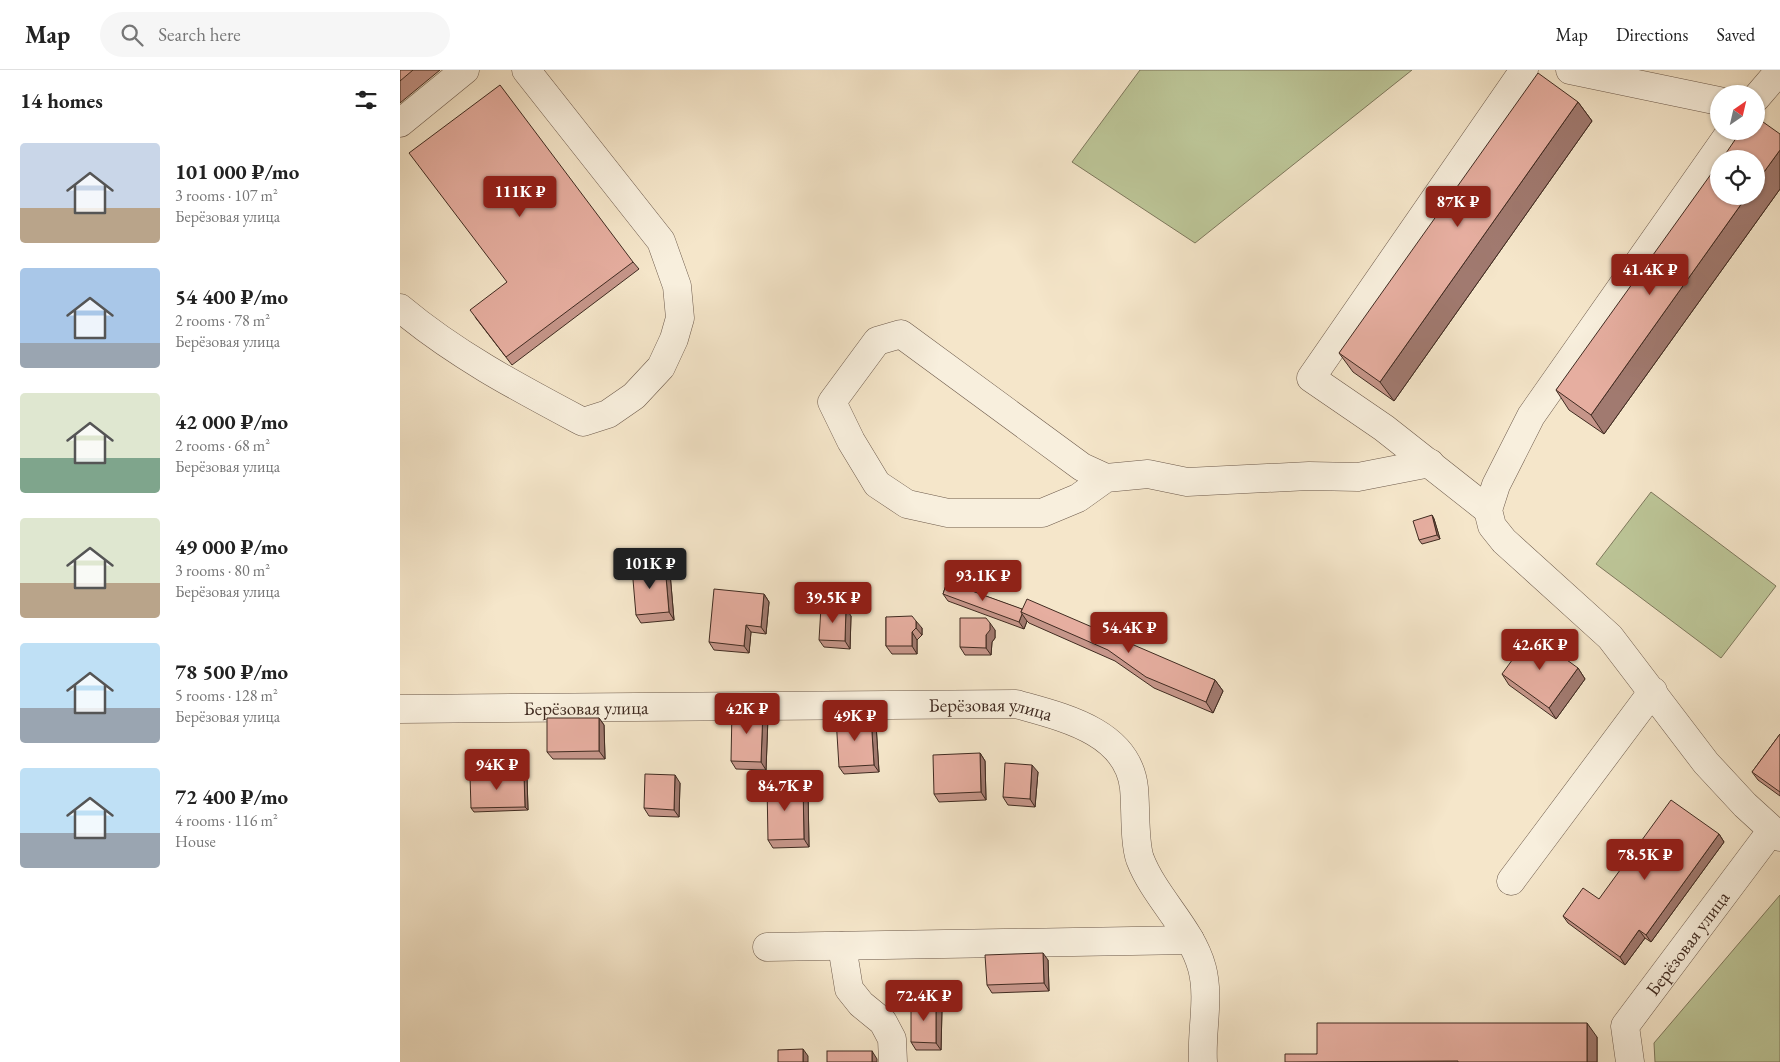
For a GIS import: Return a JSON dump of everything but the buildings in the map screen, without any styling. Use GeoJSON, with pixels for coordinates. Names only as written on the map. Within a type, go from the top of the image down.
{"type":"FeatureCollection","features":[{"type":"Feature","properties":{"kind":"street"},"geometry":{"type":"LineString","coordinates":[[400,122],[465,70]]}},
{"type":"Feature","properties":{"kind":"street"},"geometry":{"type":"LineString","coordinates":[[400,308],[434,337],[501,379],[583,422],[608,414],[634,396],[661,367],[674,339],[680,318],[677,286],[661,242],[526,70]]}},
{"type":"Feature","properties":{"kind":"street"},"geometry":{"type":"LineString","coordinates":[[1488,510],[1430,463],[1311,378],[1524,70]]}},
{"type":"Feature","properties":{"kind":"street"},"geometry":{"type":"LineString","coordinates":[[1570,70],[1710,99]]}},
{"type":"Feature","properties":{"kind":"street"},"geometry":{"type":"LineString","coordinates":[[1765,88],[1780,70]]}},
{"type":"Feature","properties":{"kind":"street"},"geometry":{"type":"LineString","coordinates":[[1725,140],[1531,416],[1496,485],[1488,510],[1492,526],[1504,541],[1610,637],[1653,690],[1706,763],[1776,834]]}},
{"type":"Feature","properties":{"kind":"street"},"geometry":{"type":"LineString","coordinates":[[1106,478],[1078,498],[1042,513],[948,513],[907,504],[877,484],[851,441],[832,402],[877,341],[901,334],[1082,467],[1106,478],[1148,474],[1187,482],[1309,476],[1358,477],[1430,463]]}},
{"type":"Feature","properties":{"kind":"street"},"geometry":{"type":"LineString","coordinates":[[1511,881],[1653,690]]}},
{"type":"Feature","properties":{"kind":"street","name":"Берёзовая улица"},"geometry":{"type":"LineString","coordinates":[[400,709],[1016,704],[1047,712],[1093,730],[1114,745],[1127,762],[1134,786],[1140,858],[1190,940],[1202,967],[1206,992],[1202,1042],[1203,1062]]}},
{"type":"Feature","properties":{"kind":"street","name":"Берёзовая улица"},"geometry":{"type":"LineString","coordinates":[[1630,1062],[1625,1026],[1776,834]]}},
{"type":"Feature","properties":{"kind":"street"},"geometry":{"type":"LineString","coordinates":[[767,947],[1190,940]]}},
{"type":"Feature","properties":{"kind":"street"},"geometry":{"type":"LineString","coordinates":[[842,946],[849,989],[860,1004],[883,1022],[892,1039],[894,1062]]}},
{"type":"Feature","properties":{"kind":"green space"},"geometry":{"type":"Polygon","coordinates":[[[1140,70],[1412,70],[1195,243],[1072,162],[1140,70]]]}},
{"type":"Feature","properties":{"kind":"green space"},"geometry":{"type":"Polygon","coordinates":[[[1651,492],[1776,586],[1721,658],[1596,564],[1651,492]]]}},
{"type":"Feature","properties":{"kind":"green space"},"geometry":{"type":"Polygon","coordinates":[[[1780,895],[1780,1062],[1655,1062],[1654,1043],[1780,895]]]}}]}
